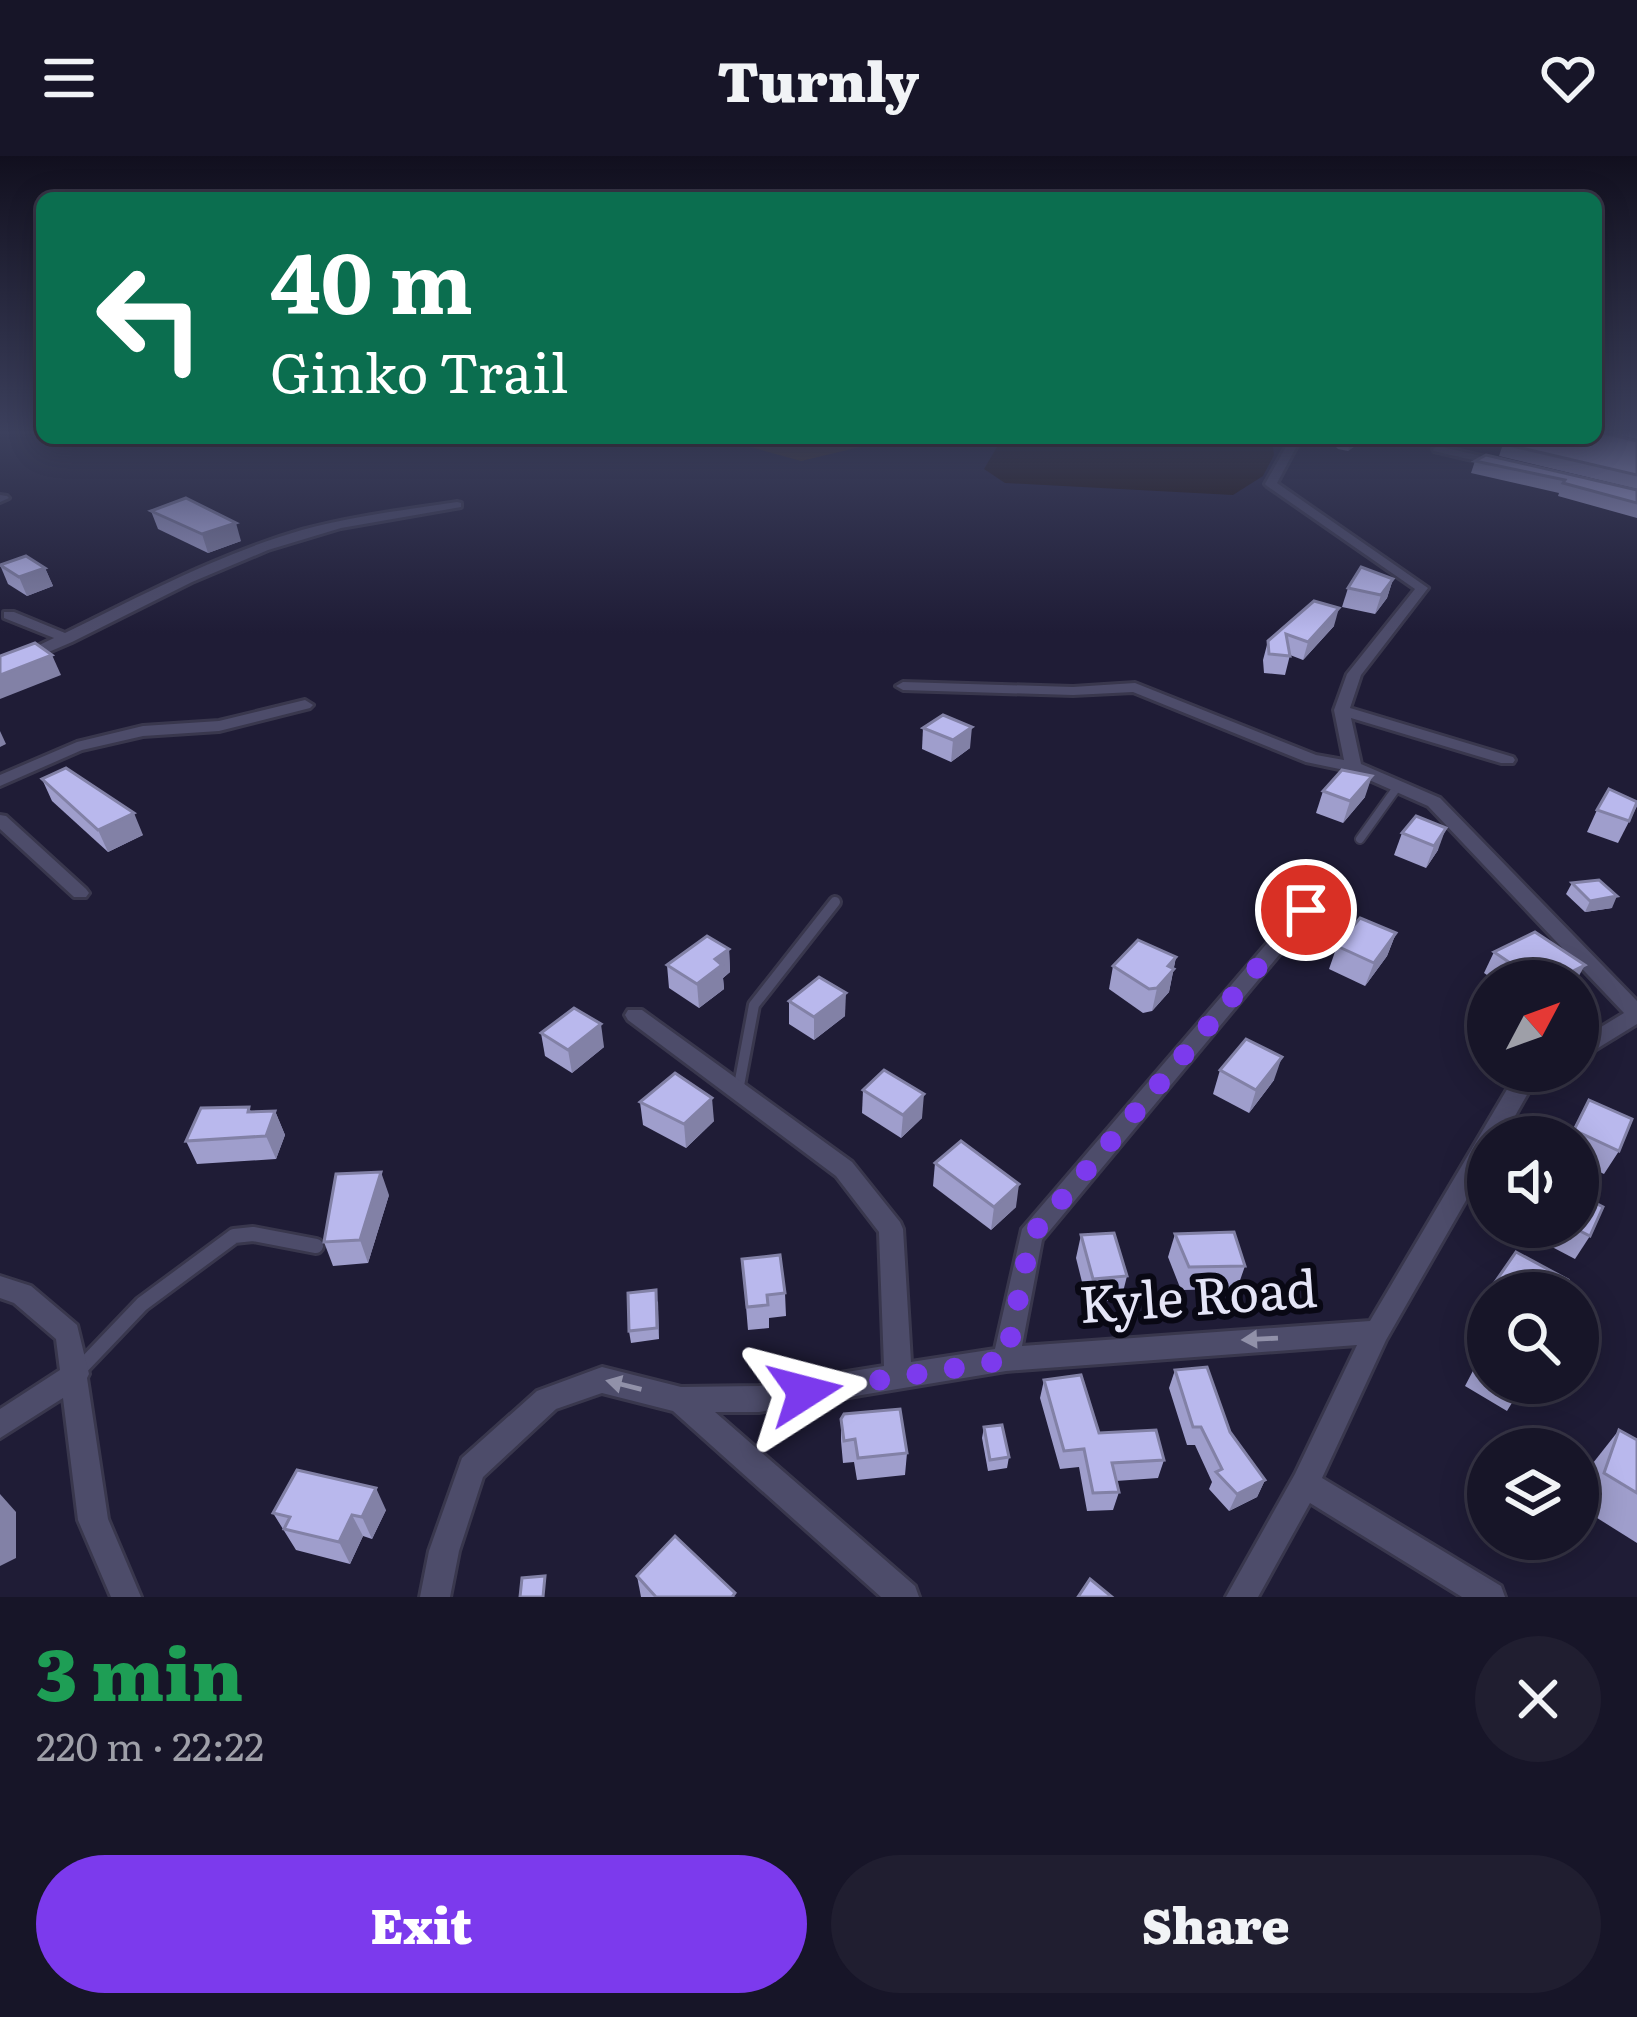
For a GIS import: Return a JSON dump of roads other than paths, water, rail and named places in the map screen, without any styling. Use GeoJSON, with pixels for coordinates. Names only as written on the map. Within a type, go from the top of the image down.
{"type":"FeatureCollection","features":[{"type":"Feature","properties":{"kind":"street"},"geometry":{"type":"LineString","coordinates":[[1288,498],[1422,588],[1354,674],[1342,710],[1353,767]]}},
{"type":"Feature","properties":{"kind":"street"},"geometry":{"type":"LineString","coordinates":[[0,669],[159,592],[297,536],[351,521],[457,505]]}},
{"type":"Feature","properties":{"kind":"street"},"geometry":{"type":"LineString","coordinates":[[9,615],[67,639]]}},
{"type":"Feature","properties":{"kind":"street"},"geometry":{"type":"LineString","coordinates":[[903,686],[1135,688],[1312,759],[1353,767],[1434,802],[1637,1014],[1599,1038]]}},
{"type":"Feature","properties":{"kind":"street"},"geometry":{"type":"LineString","coordinates":[[0,781],[77,747],[143,731],[219,727],[305,705]]}},
{"type":"Feature","properties":{"kind":"street"},"geometry":{"type":"LineString","coordinates":[[1342,710],[1507,760]]}},
{"type":"Feature","properties":{"kind":"street"},"geometry":{"type":"LineString","coordinates":[[0,820],[80,893]]}},
{"type":"Feature","properties":{"kind":"street"},"geometry":{"type":"LineString","coordinates":[[1006,1360],[1031,1236],[1306,910]]}},
{"type":"Feature","properties":{"kind":"street"},"geometry":{"type":"LineString","coordinates":[[635,1015],[844,1169],[891,1229],[898,1377]]}},
{"type":"Feature","properties":{"kind":"street","name":"Kyle Road"},"geometry":{"type":"LineString","coordinates":[[435,1597],[444,1551],[472,1468],[547,1400],[602,1380],[681,1400],[759,1399],[1006,1360],[1377,1332],[1467,1177]]}},
{"type":"Feature","properties":{"kind":"street"},"geometry":{"type":"LineString","coordinates":[[0,1287],[22,1294],[68,1333],[92,1520],[126,1597]]}},
{"type":"Feature","properties":{"kind":"street"},"geometry":{"type":"LineString","coordinates":[[1241,1597],[1306,1484],[1377,1332]]}},
{"type":"Feature","properties":{"kind":"street"},"geometry":{"type":"LineString","coordinates":[[0,1425],[76,1374]]}},
{"type":"Feature","properties":{"kind":"street"},"geometry":{"type":"LineString","coordinates":[[681,1400],[904,1597]]}},
{"type":"Feature","properties":{"kind":"street"},"geometry":{"type":"LineString","coordinates":[[1306,1484],[1490,1597]]}},
{"type":"Feature","properties":{"kind":"lane"},"geometry":{"type":"LineString","coordinates":[[1360,838],[1398,786]]}},
{"type":"Feature","properties":{"kind":"lane"},"geometry":{"type":"LineString","coordinates":[[738,1091],[754,1006],[835,902]]}},
{"type":"Feature","properties":{"kind":"lane"},"geometry":{"type":"LineString","coordinates":[[76,1374],[142,1304],[234,1236],[253,1234],[316,1246]]}}]}
